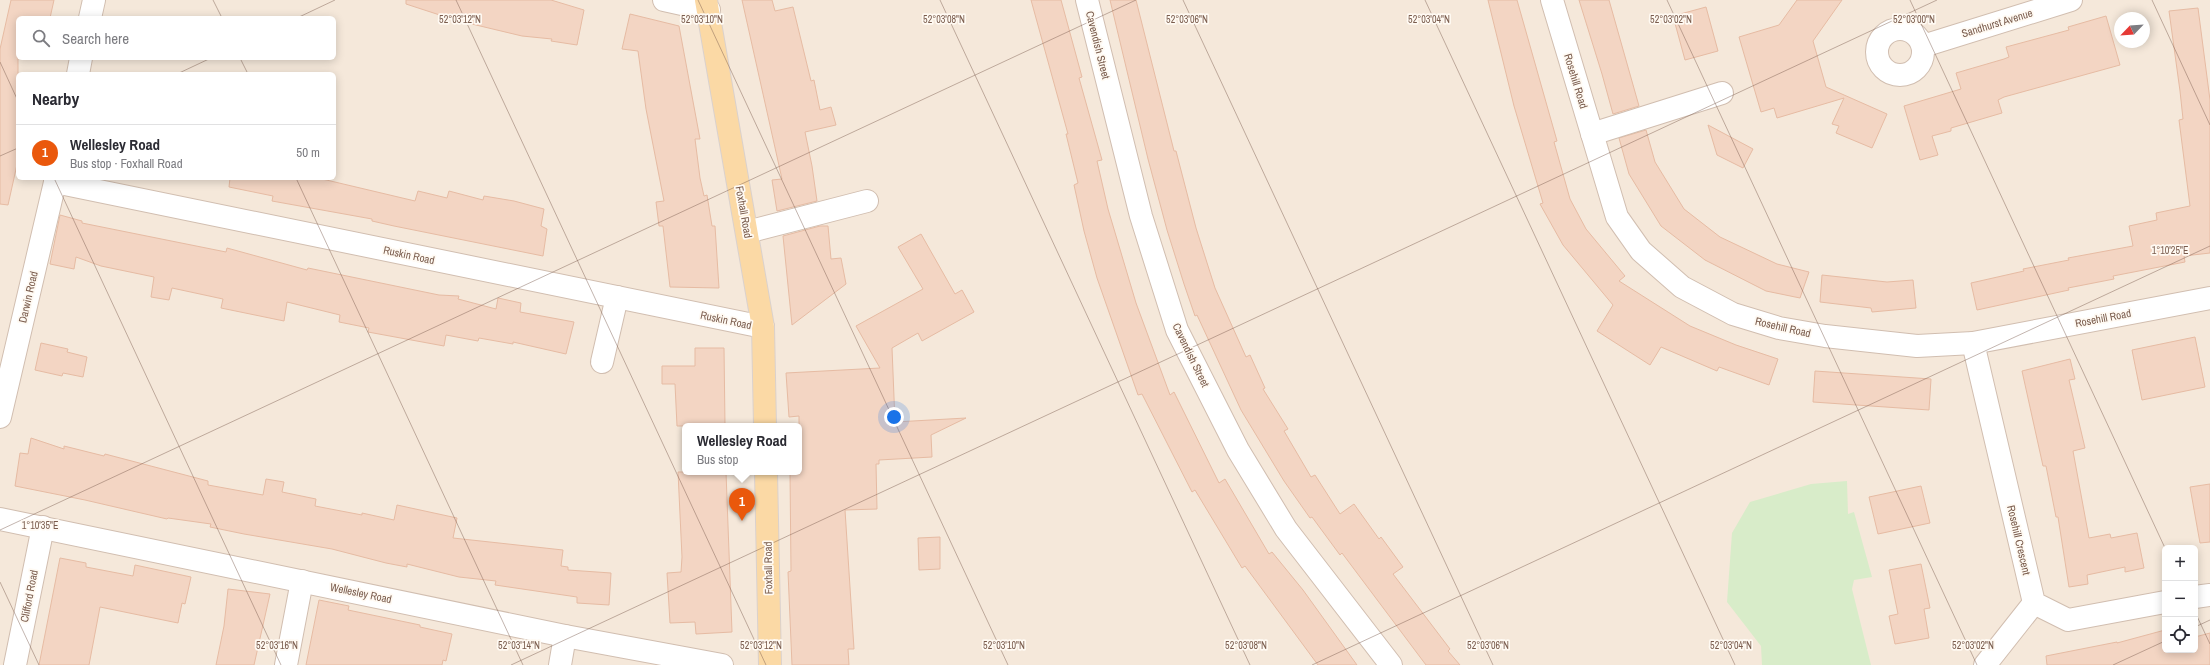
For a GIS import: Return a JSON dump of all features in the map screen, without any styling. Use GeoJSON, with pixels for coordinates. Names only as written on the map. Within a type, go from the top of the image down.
{"type":"FeatureCollection","features":[{"type":"Feature","properties":{"kind":"main road","name":"Foxhall Road"},"geometry":{"type":"LineString","coordinates":[[708,5],[763,328],[765,423]]}},
{"type":"Feature","properties":{"kind":"main road","name":"Foxhall Road"},"geometry":{"type":"LineString","coordinates":[[766,475],[770,665]]}},
{"type":"Feature","properties":{"kind":"street"},"geometry":{"type":"LineString","coordinates":[[90,16],[94,0]]}},
{"type":"Feature","properties":{"kind":"street"},"geometry":{"type":"LineString","coordinates":[[664,0],[708,5]]}},
{"type":"Feature","properties":{"kind":"street","name":"Cavendish Street"},"geometry":{"type":"LineString","coordinates":[[1087,0],[1142,216],[1177,330],[1238,450],[1286,529],[1391,665]]}},
{"type":"Feature","properties":{"kind":"street","name":"Rosehill Road"},"geometry":{"type":"LineString","coordinates":[[1552,0],[1617,217],[1641,251],[1682,287],[1733,314],[1779,328],[1869,342],[1909,345],[1974,343],[2210,298]]}},
{"type":"Feature","properties":{"kind":"street","name":"Sandhurst Avenue"},"geometry":{"type":"LineString","coordinates":[[1923,46],[2071,0]]}},
{"type":"Feature","properties":{"kind":"street"},"geometry":{"type":"LineString","coordinates":[[78,72],[81,60]]}},
{"type":"Feature","properties":{"kind":"street"},"geometry":{"type":"LineString","coordinates":[[1592,134],[1722,93]]}},
{"type":"Feature","properties":{"kind":"street","name":"Ruskin Road"},"geometry":{"type":"LineString","coordinates":[[55,180],[763,328]]}},
{"type":"Feature","properties":{"kind":"street","name":"Darwin Road"},"geometry":{"type":"LineString","coordinates":[[0,417],[55,180]]}},
{"type":"Feature","properties":{"kind":"street"},"geometry":{"type":"LineString","coordinates":[[747,232],[867,201]]}},
{"type":"Feature","properties":{"kind":"street"},"geometry":{"type":"LineString","coordinates":[[602,362],[617,297]]}},
{"type":"Feature","properties":{"kind":"street","name":"Rosehill Crescent"},"geometry":{"type":"LineString","coordinates":[[1974,343],[2034,603]]}},
{"type":"Feature","properties":{"kind":"street","name":"Wellesley Road"},"geometry":{"type":"LineString","coordinates":[[0,519],[565,636],[722,665]]}},
{"type":"Feature","properties":{"kind":"street","name":"Clifford Road"},"geometry":{"type":"LineString","coordinates":[[15,665],[43,527]]}},
{"type":"Feature","properties":{"kind":"street"},"geometry":{"type":"LineString","coordinates":[[286,665],[302,581]]}},
{"type":"Feature","properties":{"kind":"street"},"geometry":{"type":"LineString","coordinates":[[2198,596],[2210,594]]}},
{"type":"Feature","properties":{"kind":"street"},"geometry":{"type":"LineString","coordinates":[[1985,665],[2034,603],[2068,620],[2162,603]]}},
{"type":"Feature","properties":{"kind":"street"},"geometry":{"type":"LineString","coordinates":[[560,665],[565,636]]}},
{"type":"Feature","properties":{"kind":"shaded area"},"geometry":{"type":"Polygon","coordinates":[[[0,0],[2210,0],[2210,665],[0,665],[0,0]]]}},
{"type":"Feature","properties":{"kind":"green space"},"geometry":{"type":"Polygon","coordinates":[[[1847,481],[1848,514],[1854,512],[1872,577],[1854,580],[1852,589],[1871,665],[1762,665],[1761,646],[1727,602],[1732,533],[1750,502],[1811,484],[1847,481]]]}},
{"type":"Feature","properties":{"kind":"building"},"geometry":{"type":"Polygon","coordinates":[[[11,0],[54,0],[50,16],[16,16],[16,60],[18,60],[18,72],[16,72],[16,169],[8,205],[0,204],[0,49],[11,0]]]}},
{"type":"Feature","properties":{"kind":"building"},"geometry":{"type":"Polygon","coordinates":[[[406,0],[551,0],[584,10],[577,45],[551,41],[552,39],[522,36],[455,20],[406,4],[406,0]]]}},
{"type":"Feature","properties":{"kind":"building"},"geometry":{"type":"Polygon","coordinates":[[[742,0],[772,0],[775,11],[793,7],[811,81],[814,80],[820,110],[831,107],[836,125],[805,132],[817,201],[777,211],[772,180],[782,179],[742,0]]]}},
{"type":"Feature","properties":{"kind":"building"},"geometry":{"type":"Polygon","coordinates":[[[1031,0],[1061,0],[1082,77],[1079,78],[1102,160],[1097,161],[1108,209],[1136,303],[1170,395],[1174,392],[1219,483],[1225,479],[1269,554],[1272,552],[1303,590],[1357,665],[1318,665],[1245,566],[1242,568],[1195,490],[1192,492],[1142,394],[1138,395],[1097,278],[1084,231],[1074,185],[1078,183],[1066,134],[1068,134],[1031,0]]]}},
{"type":"Feature","properties":{"kind":"building"},"geometry":{"type":"Polygon","coordinates":[[[1110,0],[1136,0],[1174,151],[1176,151],[1196,228],[1215,288],[1246,357],[1250,355],[1265,388],[1263,389],[1288,429],[1284,431],[1311,477],[1315,475],[1340,514],[1354,504],[1379,539],[1381,537],[1403,567],[1393,574],[1450,649],[1448,651],[1460,665],[1426,665],[1342,553],[1340,555],[1312,517],[1310,518],[1284,481],[1241,410],[1197,315],[1195,316],[1184,284],[1167,230],[1148,159],[1110,0]]]}},
{"type":"Feature","properties":{"kind":"building"},"geometry":{"type":"Polygon","coordinates":[[[1488,0],[1517,0],[1557,141],[1554,142],[1570,199],[1586,229],[1625,276],[1619,281],[1690,326],[1736,345],[1778,359],[1769,385],[1719,367],[1717,371],[1661,347],[1650,365],[1597,331],[1613,305],[1563,245],[1540,204],[1543,203],[1514,106],[1488,0]]]}},
{"type":"Feature","properties":{"kind":"building"},"geometry":{"type":"Polygon","coordinates":[[[1579,0],[1609,0],[1639,106],[1613,114],[1579,0]]]}},
{"type":"Feature","properties":{"kind":"building"},"geometry":{"type":"Polygon","coordinates":[[[1797,0],[1842,0],[1813,41],[1826,87],[1887,114],[1872,148],[1836,133],[1839,126],[1832,124],[1844,98],[1777,118],[1774,108],[1761,112],[1739,37],[1779,25],[1797,0]]]}},
{"type":"Feature","properties":{"kind":"building"},"geometry":{"type":"Polygon","coordinates":[[[1706,7],[1718,51],[1685,60],[1673,16],[1706,7]]]}},
{"type":"Feature","properties":{"kind":"building"},"geometry":{"type":"Polygon","coordinates":[[[2198,8],[2210,100],[2210,253],[2184,256],[2185,262],[2113,276],[2114,279],[2068,288],[2069,290],[1977,310],[1971,283],[2024,271],[2023,269],[2069,260],[2068,258],[2133,246],[2129,226],[2157,220],[2156,213],[2190,206],[2179,120],[2183,119],[2180,91],[2169,11],[2198,8]]]}},
{"type":"Feature","properties":{"kind":"building"},"geometry":{"type":"Polygon","coordinates":[[[630,14],[679,26],[700,139],[695,139],[700,178],[704,196],[707,195],[712,226],[715,226],[719,288],[670,287],[663,226],[659,226],[656,202],[664,201],[646,109],[638,51],[622,49],[630,14]]]}},
{"type":"Feature","properties":{"kind":"building"},"geometry":{"type":"Polygon","coordinates":[[[2106,16],[2120,65],[2004,97],[1998,100],[2002,113],[1951,128],[1951,131],[1932,136],[1938,155],[1920,160],[1904,106],[1961,89],[1956,73],[2009,57],[2006,47],[2069,30],[2068,27],[2106,16]]]}},
{"type":"Feature","properties":{"kind":"building"},"geometry":{"type":"Polygon","coordinates":[[[1708,125],[1753,149],[1743,168],[1717,155],[1708,125]]]}},
{"type":"Feature","properties":{"kind":"building"},"geometry":{"type":"Polygon","coordinates":[[[1646,130],[1655,162],[1684,209],[1720,237],[1777,264],[1809,272],[1800,298],[1766,291],[1705,260],[1661,226],[1629,174],[1619,138],[1646,130]]]}},
{"type":"Feature","properties":{"kind":"building"},"geometry":{"type":"Polygon","coordinates":[[[230,180],[326,180],[415,201],[418,191],[447,198],[449,191],[483,200],[484,196],[514,201],[544,209],[541,226],[547,229],[543,256],[394,226],[372,221],[372,219],[272,201],[273,196],[229,187],[230,180]]]}},
{"type":"Feature","properties":{"kind":"building"},"geometry":{"type":"Polygon","coordinates":[[[60,215],[82,221],[82,223],[226,252],[227,248],[307,270],[308,268],[439,295],[459,296],[458,299],[496,309],[498,298],[521,303],[520,312],[574,322],[566,354],[513,342],[513,344],[479,338],[478,341],[446,335],[444,346],[368,332],[369,328],[339,322],[340,315],[287,302],[284,321],[221,308],[223,299],[172,288],[169,300],[151,297],[154,277],[101,266],[76,257],[74,269],[50,264],[60,215]]]}},
{"type":"Feature","properties":{"kind":"building"},"geometry":{"type":"Polygon","coordinates":[[[820,226],[828,226],[831,259],[841,258],[846,284],[792,325],[783,236],[820,226]]]}},
{"type":"Feature","properties":{"kind":"building"},"geometry":{"type":"Polygon","coordinates":[[[921,234],[955,294],[962,290],[974,312],[922,341],[918,333],[892,348],[895,422],[966,418],[931,435],[932,457],[879,460],[879,464],[876,464],[877,509],[845,510],[854,649],[848,649],[849,665],[792,665],[788,572],[791,571],[790,475],[802,475],[802,423],[799,423],[799,416],[789,417],[786,373],[880,368],[856,326],[923,289],[898,247],[921,234]]]}},
{"type":"Feature","properties":{"kind":"building"},"geometry":{"type":"Polygon","coordinates":[[[1822,275],[1887,282],[1913,280],[1916,308],[1872,312],[1871,308],[1820,302],[1822,275]]]}},
{"type":"Feature","properties":{"kind":"building"},"geometry":{"type":"Polygon","coordinates":[[[2195,337],[2205,387],[2142,400],[2132,350],[2195,337]]]}},
{"type":"Feature","properties":{"kind":"building"},"geometry":{"type":"Polygon","coordinates":[[[41,343],[68,349],[67,352],[87,357],[83,377],[63,373],[62,376],[35,370],[41,343]]]}},
{"type":"Feature","properties":{"kind":"building"},"geometry":{"type":"Polygon","coordinates":[[[695,348],[724,348],[725,423],[682,423],[682,426],[677,426],[675,384],[662,384],[662,366],[695,366],[695,348]]]}},
{"type":"Feature","properties":{"kind":"building"},"geometry":{"type":"Polygon","coordinates":[[[2070,359],[2075,379],[2069,380],[2085,448],[2073,451],[2089,538],[2110,534],[2111,538],[2137,533],[2144,568],[2125,572],[2125,567],[2087,575],[2088,584],[2069,587],[2058,517],[2056,517],[2046,466],[2043,466],[2022,371],[2070,359]]]}},
{"type":"Feature","properties":{"kind":"building"},"geometry":{"type":"Polygon","coordinates":[[[1815,371],[1931,379],[1929,410],[1813,402],[1815,371]]]}},
{"type":"Feature","properties":{"kind":"building"},"geometry":{"type":"Polygon","coordinates":[[[31,438],[64,449],[64,446],[104,456],[105,454],[208,481],[208,485],[263,495],[266,479],[284,482],[282,492],[316,499],[315,506],[362,515],[362,513],[394,520],[397,505],[457,518],[453,538],[563,550],[561,566],[568,567],[568,570],[611,573],[609,605],[577,603],[577,597],[495,585],[496,581],[459,577],[407,564],[407,567],[386,563],[332,549],[210,527],[211,524],[167,519],[15,486],[20,453],[28,454],[31,438]]]}},
{"type":"Feature","properties":{"kind":"building"},"geometry":{"type":"Polygon","coordinates":[[[678,472],[682,472],[682,475],[726,475],[732,632],[696,634],[695,622],[670,623],[667,573],[681,572],[682,557],[678,472]]]}},
{"type":"Feature","properties":{"kind":"building"},"geometry":{"type":"Polygon","coordinates":[[[2210,484],[2210,542],[2200,543],[2190,487],[2210,484]]]}},
{"type":"Feature","properties":{"kind":"building"},"geometry":{"type":"Polygon","coordinates":[[[1921,486],[1930,523],[1878,534],[1869,497],[1921,486]]]}},
{"type":"Feature","properties":{"kind":"building"},"geometry":{"type":"Polygon","coordinates":[[[940,537],[940,569],[919,570],[918,538],[940,537]]]}},
{"type":"Feature","properties":{"kind":"building"},"geometry":{"type":"Polygon","coordinates":[[[60,558],[86,563],[86,567],[133,576],[135,565],[191,577],[185,604],[182,603],[178,623],[100,607],[89,665],[39,665],[60,558]]]}},
{"type":"Feature","properties":{"kind":"building"},"geometry":{"type":"Polygon","coordinates":[[[1921,564],[1930,608],[1924,609],[1929,638],[1895,644],[1889,616],[1898,614],[1889,570],[1921,564]]]}},
{"type":"Feature","properties":{"kind":"building"},"geometry":{"type":"Polygon","coordinates":[[[228,589],[270,594],[254,665],[216,665],[224,626],[228,589]]]}},
{"type":"Feature","properties":{"kind":"building"},"geometry":{"type":"Polygon","coordinates":[[[319,600],[349,606],[348,610],[420,625],[420,627],[452,634],[446,661],[443,660],[442,665],[306,665],[319,600]]]}},
{"type":"Feature","properties":{"kind":"building"},"geometry":{"type":"Polygon","coordinates":[[[2162,631],[2162,653],[2198,653],[2198,636],[2210,633],[2210,665],[2047,665],[2046,656],[2117,643],[2162,631]]]}},
{"type":"Feature","properties":{"kind":"place","name":"Wellesley Road"},"geometry":{"type":"Point","coordinates":[742,521]}}]}
